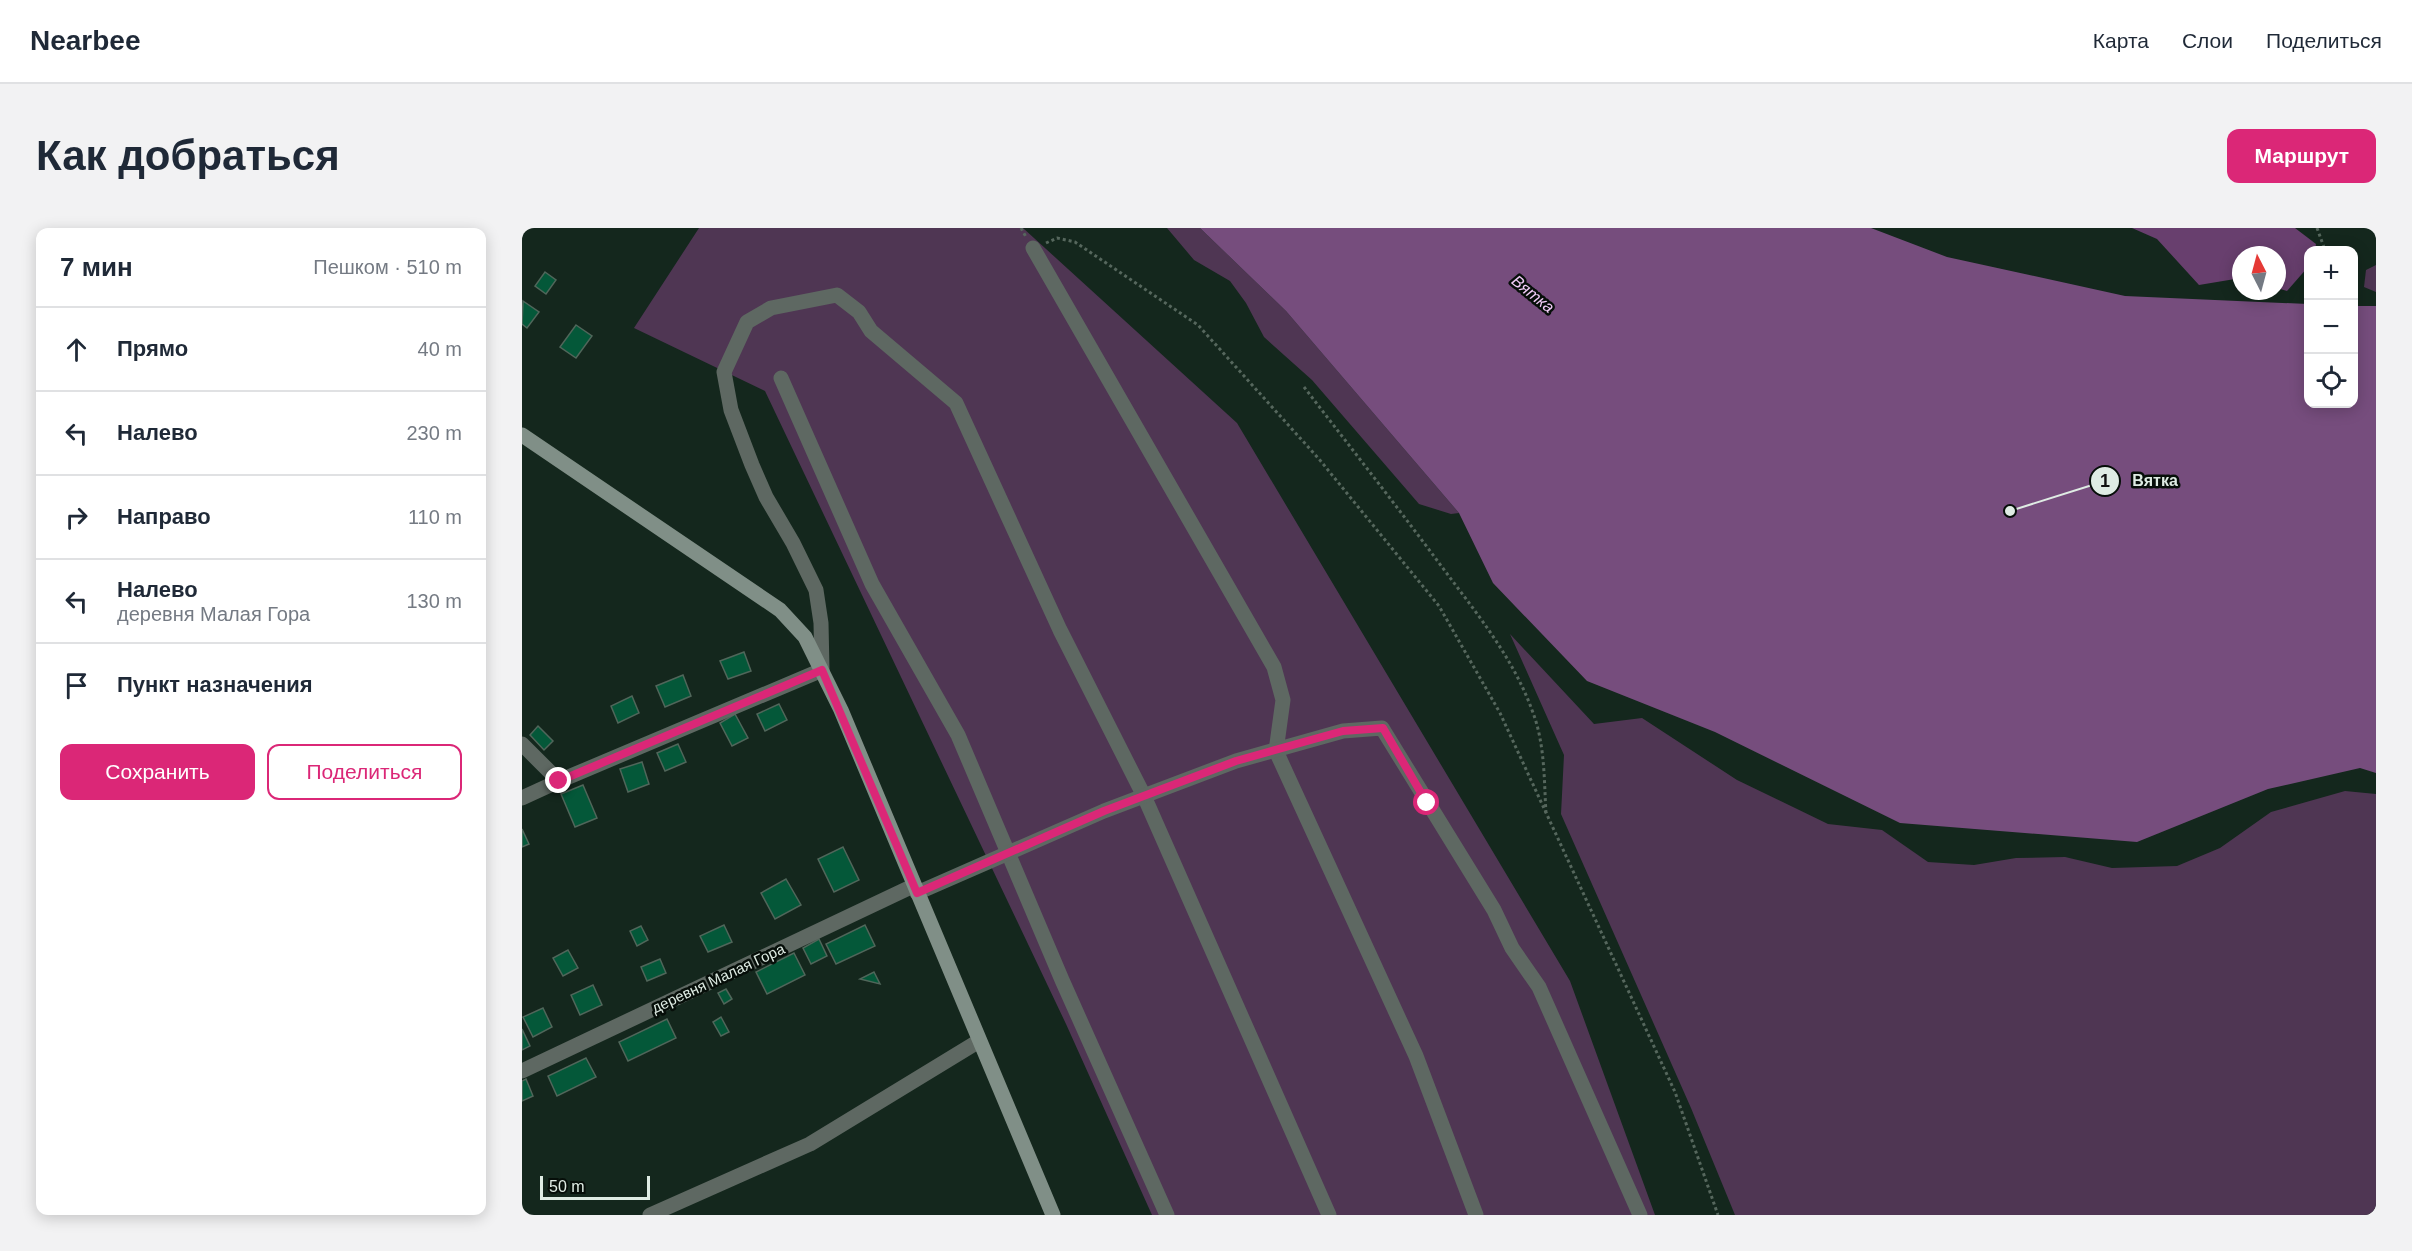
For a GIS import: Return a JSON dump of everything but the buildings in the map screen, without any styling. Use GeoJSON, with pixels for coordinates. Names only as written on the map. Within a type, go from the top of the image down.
{"type":"FeatureCollection","features":[{"type":"Feature","properties":{"kind":"street"},"geometry":{"type":"LineString","coordinates":[[1033,248],[1274,667],[1284,700],[1276,751],[1416,1056],[1476,1215]]}},
{"type":"Feature","properties":{"kind":"street"},"geometry":{"type":"LineString","coordinates":[[822,670],[821,623],[816,590],[793,543],[766,497],[752,465],[731,410],[724,372],[747,322],[771,308],[837,295],[859,312],[871,331],[956,404],[1060,630],[1144,796],[1329,1215]]}},
{"type":"Feature","properties":{"kind":"street"},"geometry":{"type":"LineString","coordinates":[[781,378],[872,584],[958,735],[1007,854],[1167,1215]]}},
{"type":"Feature","properties":{"kind":"street"},"geometry":{"type":"LineString","coordinates":[[522,435],[780,610],[805,637],[822,670],[1053,1215]]}},
{"type":"Feature","properties":{"kind":"street"},"geometry":{"type":"LineString","coordinates":[[522,798],[822,670]]}},
{"type":"Feature","properties":{"kind":"street","name":"деревня Малая Гора"},"geometry":{"type":"LineString","coordinates":[[522,1071],[915,890],[1144,796],[1236,761],[1343,731],[1383,728],[1494,910],[1512,948],[1539,987],[1640,1215]]}},
{"type":"Feature","properties":{"kind":"street"},"geometry":{"type":"LineString","coordinates":[[522,744],[559,781]]}},
{"type":"Feature","properties":{"kind":"street"},"geometry":{"type":"LineString","coordinates":[[650,1215],[810,1144],[979,1041]]}},
{"type":"Feature","properties":{"kind":"path"},"geometry":{"type":"LineString","coordinates":[[1021,228],[1033,248],[1057,238],[1075,242],[1198,325],[1311,450],[1439,606],[1500,713],[1675,1092],[1718,1215]]}},
{"type":"Feature","properties":{"kind":"path"},"geometry":{"type":"LineString","coordinates":[[2317,228],[2324,246]]}},
{"type":"Feature","properties":{"kind":"path"},"geometry":{"type":"LineString","coordinates":[[1304,387],[1497,640],[1513,667],[1533,710],[1540,736],[1546,815]]}},
{"type":"Feature","properties":{"kind":"shaded area"},"geometry":{"type":"Polygon","coordinates":[[[699,228],[1023,228],[1237,423],[1570,981],[1655,1215],[1152,1215],[1066,1024],[765,391],[634,328],[699,228]]]}},
{"type":"Feature","properties":{"kind":"shaded area"},"geometry":{"type":"Polygon","coordinates":[[[1167,228],[1200,228],[1286,311],[1459,513],[1451,514],[1419,504],[1312,380],[1264,337],[1246,303],[1230,281],[1194,260],[1167,228]]]}},
{"type":"Feature","properties":{"kind":"shaded area"},"geometry":{"type":"Polygon","coordinates":[[[2132,228],[2295,228],[2316,244],[2316,246],[2304,246],[2304,272],[2287,291],[2286,246],[2232,246],[2232,280],[2199,285],[2157,239],[2132,228]]]}},
{"type":"Feature","properties":{"kind":"shaded area"},"geometry":{"type":"Polygon","coordinates":[[[2376,265],[2376,292],[2364,287],[2366,270],[2376,265]]]}},
{"type":"Feature","properties":{"kind":"shaded area"},"geometry":{"type":"Polygon","coordinates":[[[1510,634],[1594,724],[1642,718],[1737,780],[1828,824],[1882,830],[1928,862],[1974,865],[2016,858],[2065,857],[2112,868],[2177,866],[2220,848],[2271,812],[2345,791],[2376,794],[2376,1215],[1735,1215],[1691,1108],[1561,814],[1564,755],[1510,634]]]}},
{"type":"Feature","properties":{"kind":"water"},"geometry":{"type":"Polygon","coordinates":[[[1200,228],[1871,228],[1947,257],[2125,296],[2304,304],[2304,408],[2358,408],[2358,306],[2376,306],[2376,773],[2360,768],[2268,789],[2137,842],[1900,823],[1715,732],[1587,681],[1493,583],[1459,513],[1286,311],[1200,228]]]}},
{"type":"Feature","properties":{"kind":"place","name":"Вятка"},"geometry":{"type":"Point","coordinates":[2010,511]}},
{"type":"Feature","properties":{"kind":"route"},"geometry":{"type":"LineString","coordinates":[[559,781],[822,670],[841,710],[917,893],[1104,811],[1236,761],[1343,731],[1383,728],[1427,803]]}}]}
